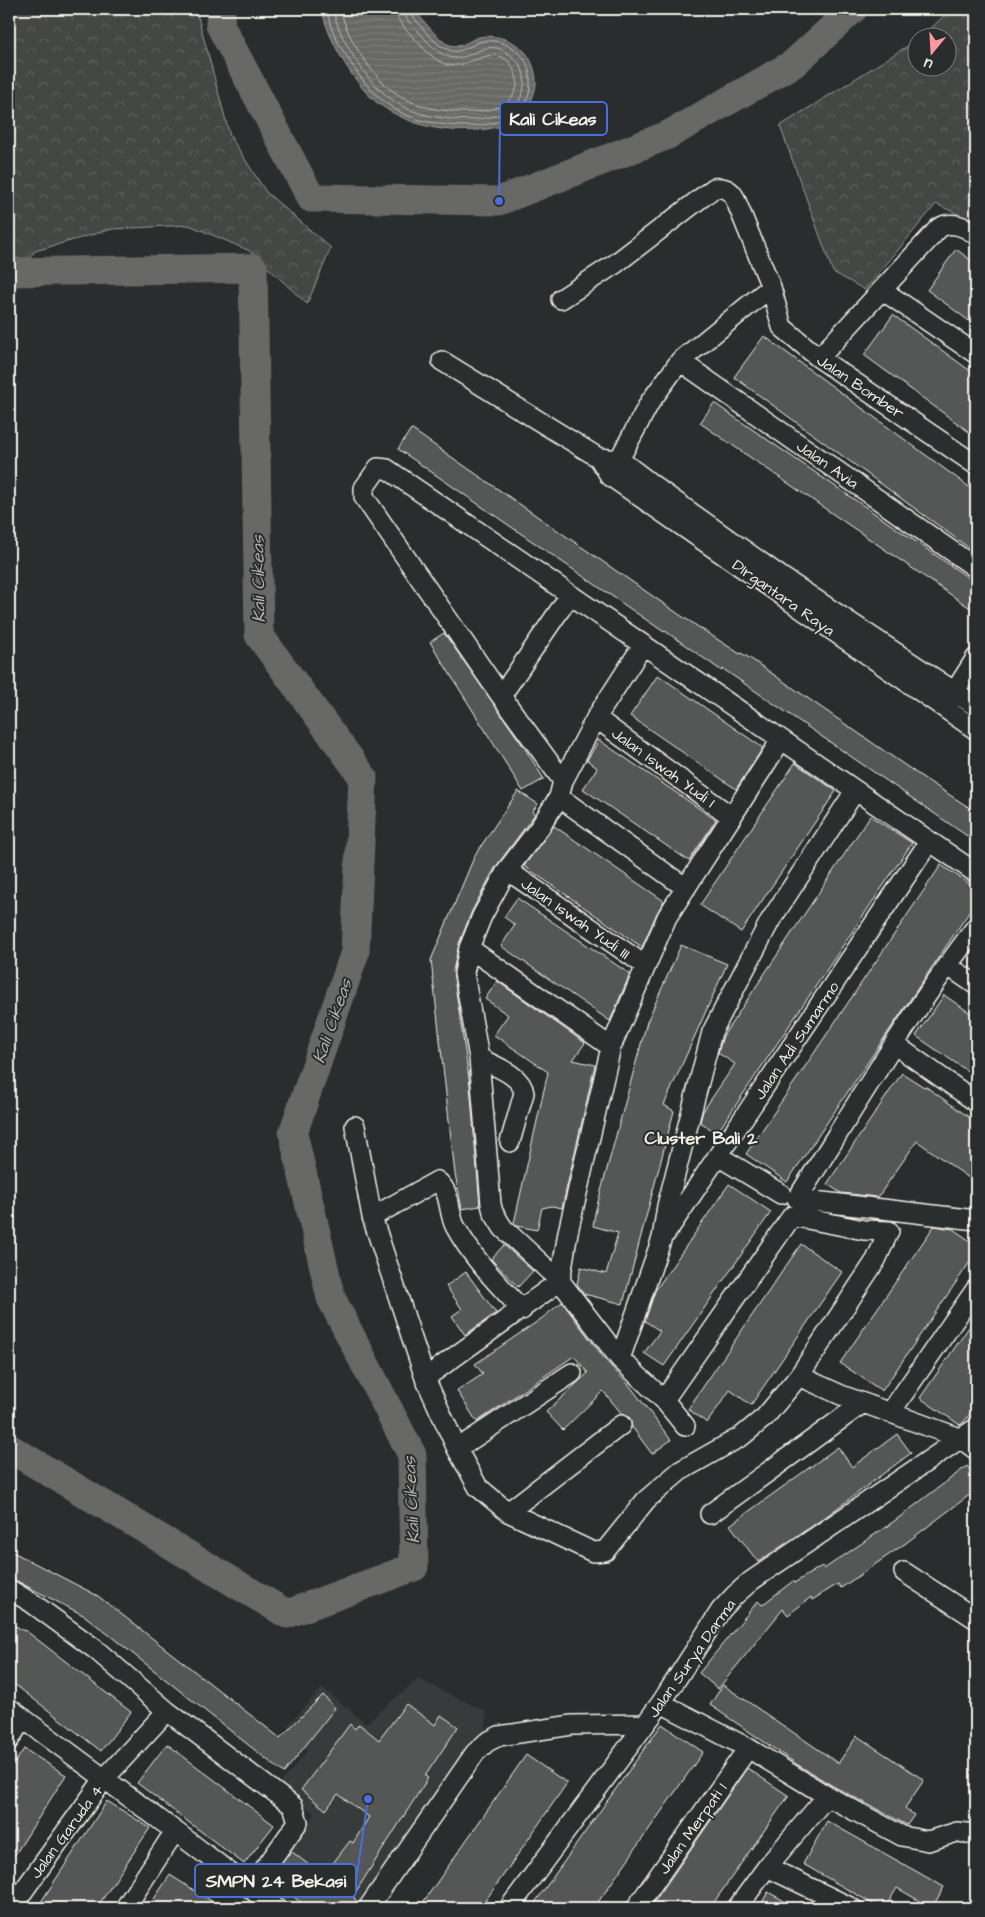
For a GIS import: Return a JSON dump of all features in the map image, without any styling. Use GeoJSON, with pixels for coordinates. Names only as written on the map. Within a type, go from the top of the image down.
{"type":"FeatureCollection","features":[{"type":"Feature","properties":{"kind":"street","name":"Jalan Bomber"},"geometry":{"type":"LineString","coordinates":[[561,299],[615,264],[714,188],[722,188],[734,196],[771,287],[782,327],[818,358],[976,464]]}},
{"type":"Feature","properties":{"kind":"street"},"geometry":{"type":"LineString","coordinates":[[818,358],[944,225],[960,226],[974,233]]}},
{"type":"Feature","properties":{"kind":"street"},"geometry":{"type":"LineString","coordinates":[[610,476],[650,402],[680,361],[771,287]]}},
{"type":"Feature","properties":{"kind":"street"},"geometry":{"type":"LineString","coordinates":[[882,290],[976,354]]}},
{"type":"Feature","properties":{"kind":"street","name":"DIrgantara Raya"},"geometry":{"type":"LineString","coordinates":[[442,361],[599,458],[620,460],[779,584],[976,730]]}},
{"type":"Feature","properties":{"kind":"street","name":"Jalan Avia"},"geometry":{"type":"LineString","coordinates":[[680,361],[976,568]]}},
{"type":"Feature","properties":{"kind":"street","name":"DIrgantara Raya"},"geometry":{"type":"LineString","coordinates":[[599,458],[610,476],[779,584],[976,706]]}},
{"type":"Feature","properties":{"kind":"street"},"geometry":{"type":"LineString","coordinates":[[686,888],[561,789],[501,696],[364,497],[364,488],[378,468],[387,469],[976,873]]}},
{"type":"Feature","properties":{"kind":"street"},"geometry":{"type":"LineString","coordinates":[[501,696],[570,595]]}},
{"type":"Feature","properties":{"kind":"street"},"geometry":{"type":"LineString","coordinates":[[643,645],[596,718],[540,827],[506,870],[482,916],[469,948],[464,973],[479,1058],[493,1212],[503,1228],[560,1281],[620,1359],[664,1400],[685,1426]]}},
{"type":"Feature","properties":{"kind":"street"},"geometry":{"type":"LineString","coordinates":[[944,708],[976,658]]}},
{"type":"Feature","properties":{"kind":"street","name":"Jalan Iswah Yudi I"},"geometry":{"type":"LineString","coordinates":[[596,718],[732,817]]}},
{"type":"Feature","properties":{"kind":"street"},"geometry":{"type":"LineString","coordinates":[[425,1378],[560,1281],[568,1232],[611,1048],[667,917],[781,740]]}},
{"type":"Feature","properties":{"kind":"street"},"geometry":{"type":"LineString","coordinates":[[620,1359],[662,1238],[668,1206],[712,1032],[770,921],[855,790]]}},
{"type":"Feature","properties":{"kind":"street","name":"Jalan Adi Sumarmo"},"geometry":{"type":"LineString","coordinates":[[662,1238],[929,842]]}},
{"type":"Feature","properties":{"kind":"street","name":"Jalan Iswah Yudi III"},"geometry":{"type":"LineString","coordinates":[[506,870],[646,966]]}},
{"type":"Feature","properties":{"kind":"street"},"geometry":{"type":"LineString","coordinates":[[976,927],[947,965],[894,1044],[797,1199],[976,1220]]}},
{"type":"Feature","properties":{"kind":"street"},"geometry":{"type":"LineString","coordinates":[[469,948],[611,1048]]}},
{"type":"Feature","properties":{"kind":"street"},"geometry":{"type":"LineString","coordinates":[[947,965],[976,985]]}},
{"type":"Feature","properties":{"kind":"street"},"geometry":{"type":"LineString","coordinates":[[894,1044],[976,1102]]}},
{"type":"Feature","properties":{"kind":"street"},"geometry":{"type":"LineString","coordinates":[[479,1058],[516,1078],[523,1086],[524,1093],[510,1142]]}},
{"type":"Feature","properties":{"kind":"street"},"geometry":{"type":"LineString","coordinates":[[354,1126],[372,1217],[425,1378],[457,1449],[478,1487],[508,1512],[593,1552],[605,1550],[646,1500],[680,1471],[742,1436],[765,1417],[799,1376],[876,1260],[889,1231],[864,1230],[792,1216],[664,1400]]}},
{"type":"Feature","properties":{"kind":"street"},"geometry":{"type":"LineString","coordinates":[[718,1156],[781,1194]]}},
{"type":"Feature","properties":{"kind":"street"},"geometry":{"type":"LineString","coordinates":[[372,1217],[437,1181],[444,1186],[454,1224],[470,1252],[522,1310]]}},
{"type":"Feature","properties":{"kind":"street"},"geometry":{"type":"LineString","coordinates":[[890,1413],[976,1289]]}},
{"type":"Feature","properties":{"kind":"street"},"geometry":{"type":"LineString","coordinates":[[457,1449],[572,1372]]}},
{"type":"Feature","properties":{"kind":"street"},"geometry":{"type":"LineString","coordinates":[[799,1376],[863,1403],[960,1438],[976,1450]]}},
{"type":"Feature","properties":{"kind":"street"},"geometry":{"type":"LineString","coordinates":[[710,1514],[863,1403]]}},
{"type":"Feature","properties":{"kind":"street"},"geometry":{"type":"LineString","coordinates":[[508,1512],[621,1425]]}},
{"type":"Feature","properties":{"kind":"street","name":"Jalan Surya Darma"},"geometry":{"type":"LineString","coordinates":[[509,1908],[661,1703],[721,1610],[735,1595],[751,1581],[976,1428]]}},
{"type":"Feature","properties":{"kind":"street"},"geometry":{"type":"LineString","coordinates":[[904,1572],[976,1620]]}},
{"type":"Feature","properties":{"kind":"street"},"geometry":{"type":"LineString","coordinates":[[9,1589],[32,1603],[95,1650],[167,1710],[293,1806],[298,1822],[253,1897]]}},
{"type":"Feature","properties":{"kind":"street"},"geometry":{"type":"LineString","coordinates":[[661,1703],[748,1748],[827,1796],[902,1836],[928,1841],[956,1832],[976,1834]]}},
{"type":"Feature","properties":{"kind":"street","name":"Jalan Garuda 4"},"geometry":{"type":"LineString","coordinates":[[11,1908],[104,1779],[167,1710]]}},
{"type":"Feature","properties":{"kind":"street"},"geometry":{"type":"LineString","coordinates":[[9,1740],[16,1713],[175,1831],[253,1897],[276,1908]]}},
{"type":"Feature","properties":{"kind":"street"},"geometry":{"type":"LineString","coordinates":[[368,1908],[475,1752],[487,1742],[498,1736],[572,1725],[645,1724]]}},
{"type":"Feature","properties":{"kind":"street","name":"Jalan Merpati 1"},"geometry":{"type":"LineString","coordinates":[[636,1908],[748,1748]]}},
{"type":"Feature","properties":{"kind":"street"},"geometry":{"type":"LineString","coordinates":[[737,1908],[767,1867],[827,1796]]}},
{"type":"Feature","properties":{"kind":"street"},"geometry":{"type":"LineString","coordinates":[[125,1908],[175,1831]]}},
{"type":"Feature","properties":{"kind":"street"},"geometry":{"type":"LineString","coordinates":[[767,1867],[852,1908]]}},
{"type":"Feature","properties":{"kind":"shaded area"},"geometry":{"type":"Polygon","coordinates":[[[418,1679],[487,1712],[486,1730],[364,1908],[289,1908],[260,1885],[315,1814],[280,1784],[308,1750],[287,1726],[322,1688],[366,1723],[418,1679]]]}},
{"type":"Feature","properties":{"kind":"green space"},"geometry":{"type":"Polygon","coordinates":[[[9,9],[198,9],[197,13],[230,136],[266,192],[331,248],[307,304],[250,251],[189,225],[112,229],[35,251],[9,281],[9,9]]]}},
{"type":"Feature","properties":{"kind":"green space"},"geometry":{"type":"Polygon","coordinates":[[[951,9],[976,9],[976,222],[936,204],[865,290],[833,272],[780,126],[908,46],[908,78],[958,78],[958,28],[931,28],[951,9]]]}},
{"type":"Feature","properties":{"kind":"water"},"geometry":{"type":"Polygon","coordinates":[[[322,9],[413,9],[436,35],[450,45],[458,46],[485,36],[511,41],[522,48],[529,57],[533,67],[536,83],[530,103],[519,118],[504,125],[487,129],[445,129],[431,127],[404,118],[379,104],[361,86],[343,61],[329,33],[322,9]]]}},
{"type":"Feature","properties":{"kind":"building"},"geometry":{"type":"Polygon","coordinates":[[[956,249],[976,264],[976,326],[927,290],[956,249]]]}},
{"type":"Feature","properties":{"kind":"building"},"geometry":{"type":"Polygon","coordinates":[[[893,315],[976,375],[976,437],[864,355],[893,315]]]}},
{"type":"Feature","properties":{"kind":"building"},"geometry":{"type":"Polygon","coordinates":[[[764,336],[976,492],[976,553],[734,377],[764,336]]]}},
{"type":"Feature","properties":{"kind":"building"},"geometry":{"type":"Polygon","coordinates":[[[714,403],[976,583],[976,612],[700,423],[714,403]]]}},
{"type":"Feature","properties":{"kind":"building"},"geometry":{"type":"Polygon","coordinates":[[[411,429],[680,615],[740,654],[751,659],[976,812],[976,842],[723,669],[722,671],[664,632],[398,449],[411,429]]]}},
{"type":"Feature","properties":{"kind":"building"},"geometry":{"type":"Polygon","coordinates":[[[444,633],[524,747],[544,779],[523,791],[430,642],[444,633]]]}},
{"type":"Feature","properties":{"kind":"building"},"geometry":{"type":"Polygon","coordinates":[[[658,675],[763,748],[736,789],[630,716],[658,675]]]}},
{"type":"Feature","properties":{"kind":"building"},"geometry":{"type":"Polygon","coordinates":[[[599,740],[716,820],[689,861],[583,789],[597,768],[587,760],[599,740]]]}},
{"type":"Feature","properties":{"kind":"building"},"geometry":{"type":"Polygon","coordinates":[[[795,763],[836,791],[741,932],[700,905],[795,763]]]}},
{"type":"Feature","properties":{"kind":"building"},"geometry":{"type":"Polygon","coordinates":[[[518,791],[538,804],[532,812],[535,814],[495,868],[472,911],[459,944],[453,971],[470,1085],[480,1206],[462,1209],[455,1174],[431,960],[475,855],[518,791]]]}},
{"type":"Feature","properties":{"kind":"building"},"geometry":{"type":"Polygon","coordinates":[[[870,816],[912,843],[717,1133],[700,1122],[703,1111],[735,1064],[718,1053],[723,1036],[870,816]]]}},
{"type":"Feature","properties":{"kind":"building"},"geometry":{"type":"Polygon","coordinates":[[[554,826],[664,901],[642,947],[524,866],[554,826]]]}},
{"type":"Feature","properties":{"kind":"building"},"geometry":{"type":"Polygon","coordinates":[[[941,865],[976,888],[976,902],[787,1182],[746,1154],[941,865]]]}},
{"type":"Feature","properties":{"kind":"building"},"geometry":{"type":"Polygon","coordinates":[[[517,898],[630,974],[610,1021],[501,946],[515,925],[504,917],[517,898]]]}},
{"type":"Feature","properties":{"kind":"building"},"geometry":{"type":"Polygon","coordinates":[[[681,945],[727,964],[664,1105],[674,1111],[623,1304],[584,1294],[577,1284],[581,1267],[606,1274],[618,1233],[593,1226],[595,1213],[647,1022],[681,945]]]}},
{"type":"Feature","properties":{"kind":"building"},"geometry":{"type":"Polygon","coordinates":[[[497,981],[585,1043],[573,1060],[595,1065],[562,1208],[552,1206],[542,1208],[537,1230],[517,1226],[514,1223],[548,1072],[494,1035],[508,1015],[485,999],[497,981]]]}},
{"type":"Feature","properties":{"kind":"building"},"geometry":{"type":"Polygon","coordinates":[[[944,995],[976,1017],[976,1077],[916,1036],[944,995]]]}},
{"type":"Feature","properties":{"kind":"building"},"geometry":{"type":"Polygon","coordinates":[[[902,1073],[925,1086],[976,1122],[976,1183],[917,1141],[878,1197],[841,1193],[827,1184],[902,1073]]]}},
{"type":"Feature","properties":{"kind":"building"},"geometry":{"type":"Polygon","coordinates":[[[729,1184],[771,1212],[664,1366],[644,1353],[660,1331],[645,1321],[655,1291],[729,1184]]]}},
{"type":"Feature","properties":{"kind":"building"},"geometry":{"type":"Polygon","coordinates":[[[934,1226],[953,1229],[976,1245],[976,1253],[882,1391],[840,1363],[934,1226]]]}},
{"type":"Feature","properties":{"kind":"building"},"geometry":{"type":"Polygon","coordinates":[[[801,1244],[842,1272],[751,1405],[730,1390],[707,1423],[688,1409],[801,1244]]]}},
{"type":"Feature","properties":{"kind":"building"},"geometry":{"type":"Polygon","coordinates":[[[504,1245],[533,1271],[518,1287],[491,1259],[504,1245]]]}},
{"type":"Feature","properties":{"kind":"building"},"geometry":{"type":"Polygon","coordinates":[[[466,1272],[496,1313],[465,1335],[452,1316],[462,1309],[446,1286],[466,1272]]]}},
{"type":"Feature","properties":{"kind":"building"},"geometry":{"type":"Polygon","coordinates":[[[562,1302],[607,1362],[630,1386],[671,1440],[652,1454],[632,1427],[630,1418],[622,1414],[603,1391],[563,1430],[546,1412],[588,1373],[574,1356],[477,1422],[457,1391],[483,1374],[475,1364],[541,1319],[562,1302]]]}},
{"type":"Feature","properties":{"kind":"building"},"geometry":{"type":"Polygon","coordinates":[[[976,1317],[976,1406],[960,1425],[920,1398],[976,1317]]]}},
{"type":"Feature","properties":{"kind":"building"},"geometry":{"type":"Polygon","coordinates":[[[897,1434],[911,1453],[824,1518],[758,1562],[730,1525],[838,1447],[852,1467],[897,1434]]]}},
{"type":"Feature","properties":{"kind":"building"},"geometry":{"type":"Polygon","coordinates":[[[967,1466],[976,1478],[976,1490],[906,1543],[841,1588],[838,1584],[812,1600],[811,1597],[788,1615],[783,1609],[718,1689],[699,1673],[758,1601],[762,1605],[793,1581],[794,1583],[822,1566],[824,1569],[893,1522],[967,1466]]]}},
{"type":"Feature","properties":{"kind":"building"},"geometry":{"type":"Polygon","coordinates":[[[9,1550],[98,1596],[280,1738],[323,1695],[335,1708],[284,1773],[85,1616],[9,1577],[9,1550]]]}},
{"type":"Feature","properties":{"kind":"building"},"geometry":{"type":"Polygon","coordinates":[[[9,1622],[25,1630],[131,1712],[101,1751],[9,1680],[9,1622]]]}},
{"type":"Feature","properties":{"kind":"building"},"geometry":{"type":"Polygon","coordinates":[[[723,1685],[837,1762],[839,1762],[857,1736],[924,1780],[905,1808],[914,1815],[907,1825],[833,1786],[798,1765],[710,1705],[723,1685]]]}},
{"type":"Feature","properties":{"kind":"building"},"geometry":{"type":"Polygon","coordinates":[[[406,1704],[435,1725],[441,1715],[458,1727],[425,1776],[428,1778],[353,1896],[357,1902],[352,1908],[308,1908],[271,1879],[291,1851],[323,1876],[350,1841],[353,1843],[369,1817],[338,1794],[326,1810],[301,1790],[350,1724],[355,1729],[359,1724],[379,1740],[406,1704]]]}},
{"type":"Feature","properties":{"kind":"building"},"geometry":{"type":"Polygon","coordinates":[[[662,1724],[703,1752],[594,1908],[531,1908],[662,1724]]]}},
{"type":"Feature","properties":{"kind":"building"},"geometry":{"type":"Polygon","coordinates":[[[167,1744],[274,1825],[244,1864],[137,1783],[167,1744]]]}},
{"type":"Feature","properties":{"kind":"building"},"geometry":{"type":"Polygon","coordinates":[[[24,1749],[66,1775],[9,1864],[9,1771],[24,1749]]]}},
{"type":"Feature","properties":{"kind":"building"},"geometry":{"type":"Polygon","coordinates":[[[526,1755],[567,1783],[507,1870],[480,1908],[419,1908],[526,1755]]]}},
{"type":"Feature","properties":{"kind":"building"},"geometry":{"type":"Polygon","coordinates":[[[747,1768],[789,1796],[710,1908],[650,1908],[747,1768]]]}},
{"type":"Feature","properties":{"kind":"building"},"geometry":{"type":"Polygon","coordinates":[[[107,1801],[150,1828],[97,1908],[37,1908],[107,1801]]]}},
{"type":"Feature","properties":{"kind":"building"},"geometry":{"type":"Polygon","coordinates":[[[827,1821],[944,1887],[932,1908],[897,1888],[885,1908],[880,1908],[803,1864],[827,1821]]]}},
{"type":"Feature","properties":{"kind":"building"},"geometry":{"type":"Polygon","coordinates":[[[170,1875],[192,1889],[223,1908],[148,1908],[170,1875]]]}},
{"type":"Feature","properties":{"kind":"building"},"geometry":{"type":"Polygon","coordinates":[[[768,1892],[797,1908],[759,1908],[768,1892]]]}},
{"type":"Feature","properties":{"kind":"waterway","name":"Kali Cikeas"},"geometry":{"type":"LineString","coordinates":[[221,9],[220,25],[311,198],[499,201],[668,135],[793,64],[853,9]]}},
{"type":"Feature","properties":{"kind":"waterway","name":"Kali Cikeas"},"geometry":{"type":"LineString","coordinates":[[9,272],[253,268],[259,635],[363,777],[355,952],[293,1133],[331,1298],[412,1455],[414,1567],[287,1614],[9,1448]]}},
{"type":"Feature","properties":{"kind":"place","name":"Kali Cikeas"},"geometry":{"type":"Point","coordinates":[499,201]}},
{"type":"Feature","properties":{"kind":"place","name":"SMPN 24 Bekasi"},"geometry":{"type":"Point","coordinates":[368,1799]}},
{"type":"Feature","properties":{"kind":"district","name":"Cluster Bali 2"},"geometry":{"type":"Point","coordinates":[701,1138]}}]}
